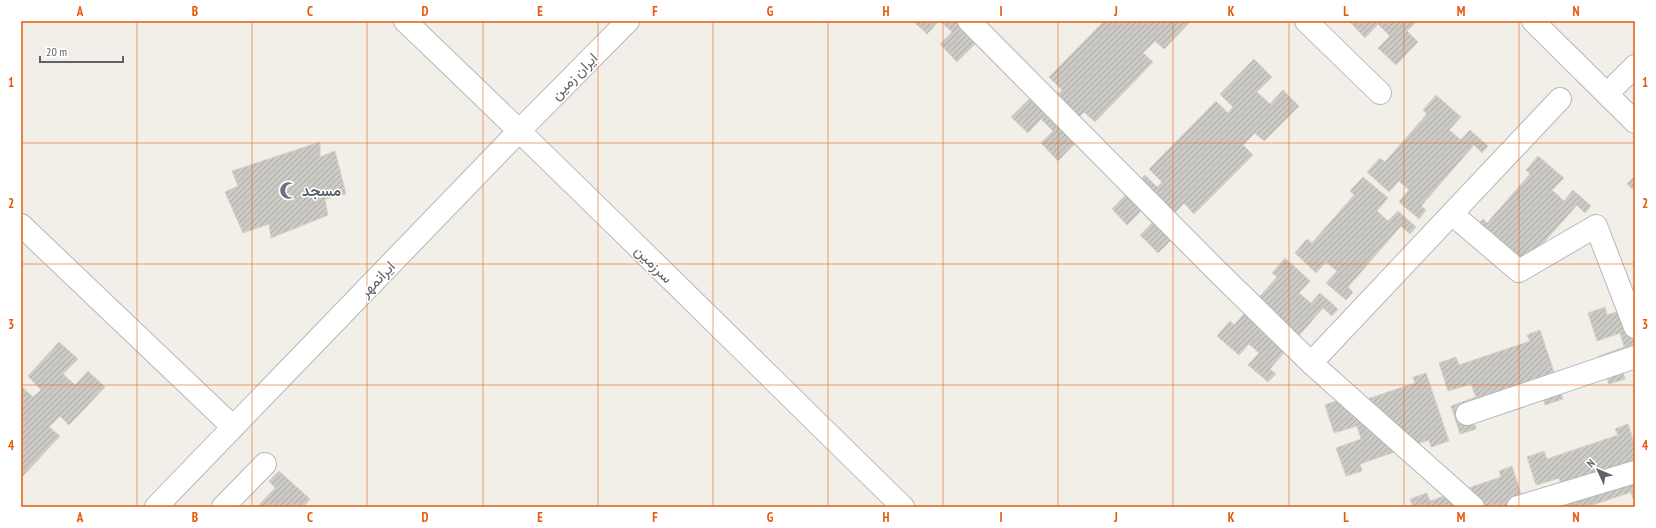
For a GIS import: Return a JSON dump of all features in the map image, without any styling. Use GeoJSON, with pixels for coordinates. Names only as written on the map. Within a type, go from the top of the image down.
{"type":"FeatureCollection","features":[{"type":"Feature","properties":{"kind":"street","name":"سرزمین"},"geometry":{"type":"LineString","coordinates":[[405,21],[520,130],[903,507]]}},
{"type":"Feature","properties":{"kind":"street","name":"ایران زمین"},"geometry":{"type":"LineString","coordinates":[[520,130],[628,21]]}},
{"type":"Feature","properties":{"kind":"street"},"geometry":{"type":"LineString","coordinates":[[969,21],[1216,270],[1311,363],[1474,507]]}},
{"type":"Feature","properties":{"kind":"street"},"geometry":{"type":"LineString","coordinates":[[1306,21],[1380,93]]}},
{"type":"Feature","properties":{"kind":"street"},"geometry":{"type":"LineString","coordinates":[[1533,21],[1635,122]]}},
{"type":"Feature","properties":{"kind":"street"},"geometry":{"type":"LineString","coordinates":[[1607,94],[1635,66]]}},
{"type":"Feature","properties":{"kind":"street"},"geometry":{"type":"LineString","coordinates":[[1311,363],[1560,99]]}},
{"type":"Feature","properties":{"kind":"street","name":"ایرانمهر"},"geometry":{"type":"LineString","coordinates":[[156,507],[520,130]]}},
{"type":"Feature","properties":{"kind":"street"},"geometry":{"type":"LineString","coordinates":[[1452,214],[1519,272],[1596,226],[1635,327]]}},
{"type":"Feature","properties":{"kind":"street"},"geometry":{"type":"LineString","coordinates":[[21,225],[233,427]]}},
{"type":"Feature","properties":{"kind":"street"},"geometry":{"type":"LineString","coordinates":[[1467,414],[1635,357]]}},
{"type":"Feature","properties":{"kind":"street"},"geometry":{"type":"LineString","coordinates":[[224,507],[265,464]]}},
{"type":"Feature","properties":{"kind":"street"},"geometry":{"type":"LineString","coordinates":[[1518,507],[1635,472]]}},
{"type":"Feature","properties":{"kind":"building"},"geometry":{"type":"Polygon","coordinates":[[[913,21],[939,21],[927,34],[913,21]]]}},
{"type":"Feature","properties":{"kind":"building"},"geometry":{"type":"Polygon","coordinates":[[[940,21],[975,21],[980,39],[957,62],[940,44],[952,32],[940,21]]]}},
{"type":"Feature","properties":{"kind":"building"},"geometry":{"type":"Polygon","coordinates":[[[1104,21],[1191,21],[1164,49],[1155,41],[1143,53],[1153,62],[1095,122],[1084,112],[1070,126],[1081,137],[1058,161],[1041,143],[1053,131],[1041,119],[1028,133],[1011,117],[1045,83],[1057,95],[1062,90],[1049,77],[1104,21]]]}},
{"type":"Feature","properties":{"kind":"building"},"geometry":{"type":"Polygon","coordinates":[[[1349,21],[1417,21],[1407,31],[1418,42],[1396,65],[1378,48],[1390,36],[1378,24],[1365,38],[1349,21]]]}},
{"type":"Feature","properties":{"kind":"building"},"geometry":{"type":"Polygon","coordinates":[[[1254,59],[1272,77],[1257,92],[1270,104],[1283,90],[1299,106],[1264,141],[1255,133],[1243,145],[1253,155],[1194,214],[1184,203],[1170,218],[1181,230],[1158,253],[1140,235],[1152,223],[1141,211],[1127,225],[1112,209],[1145,175],[1157,187],[1162,182],[1149,169],[1216,101],[1228,113],[1233,107],[1220,94],[1254,59]]]}},
{"type":"Feature","properties":{"kind":"building"},"geometry":{"type":"Polygon","coordinates":[[[1436,95],[1461,117],[1449,130],[1461,140],[1470,130],[1488,146],[1482,153],[1474,145],[1421,206],[1426,210],[1419,219],[1399,202],[1409,190],[1399,181],[1389,192],[1367,172],[1380,158],[1385,162],[1427,114],[1423,110],[1436,95]]]}},
{"type":"Feature","properties":{"kind":"building"},"geometry":{"type":"Polygon","coordinates":[[[320,142],[320,157],[335,151],[346,194],[325,199],[328,215],[271,238],[269,224],[243,233],[225,192],[238,186],[232,171],[320,142]]]}},
{"type":"Feature","properties":{"kind":"building"},"geometry":{"type":"Polygon","coordinates":[[[1538,156],[1564,178],[1552,190],[1564,201],[1573,190],[1591,206],[1585,213],[1577,205],[1523,266],[1501,262],[1512,250],[1501,241],[1492,252],[1470,233],[1483,219],[1487,223],[1530,174],[1526,170],[1538,156]]]}},
{"type":"Feature","properties":{"kind":"building"},"geometry":{"type":"Polygon","coordinates":[[[1635,176],[1635,191],[1627,184],[1635,176]]]}},
{"type":"Feature","properties":{"kind":"building"},"geometry":{"type":"Polygon","coordinates":[[[1363,177],[1388,198],[1377,211],[1388,221],[1398,211],[1416,227],[1410,234],[1401,226],[1348,287],[1353,292],[1346,300],[1326,283],[1337,271],[1326,262],[1316,273],[1295,253],[1307,239],[1312,243],[1354,195],[1350,191],[1363,177]]]}},
{"type":"Feature","properties":{"kind":"building"},"geometry":{"type":"Polygon","coordinates":[[[1285,258],[1310,281],[1299,293],[1311,303],[1320,293],[1338,309],[1332,316],[1323,308],[1270,369],[1276,374],[1268,382],[1248,365],[1259,353],[1249,344],[1239,355],[1217,336],[1230,321],[1234,325],[1277,277],[1272,273],[1285,258]]]}},
{"type":"Feature","properties":{"kind":"building"},"geometry":{"type":"Polygon","coordinates":[[[1635,306],[1635,368],[1623,372],[1625,379],[1609,384],[1599,356],[1624,347],[1620,333],[1597,341],[1588,313],[1605,307],[1607,315],[1635,306]]]}},
{"type":"Feature","properties":{"kind":"building"},"geometry":{"type":"Polygon","coordinates":[[[1540,330],[1563,399],[1545,405],[1543,398],[1474,422],[1476,429],[1460,434],[1451,406],[1476,397],[1471,384],[1448,391],[1439,363],[1456,357],[1459,365],[1530,341],[1527,335],[1540,330]]]}},
{"type":"Feature","properties":{"kind":"building"},"geometry":{"type":"Polygon","coordinates":[[[59,342],[78,359],[63,374],[75,385],[88,371],[105,387],[69,425],[60,416],[49,427],[60,436],[21,478],[21,386],[33,397],[41,390],[28,376],[59,342]]]}},
{"type":"Feature","properties":{"kind":"building"},"geometry":{"type":"Polygon","coordinates":[[[1426,373],[1449,441],[1431,447],[1429,440],[1360,464],[1362,471],[1346,476],[1336,448],[1361,439],[1357,426],[1334,433],[1325,405],[1341,399],[1344,407],[1415,383],[1413,377],[1426,373]]]}},
{"type":"Feature","properties":{"kind":"building"},"geometry":{"type":"Polygon","coordinates":[[[1628,424],[1635,445],[1635,498],[1633,499],[1631,492],[1587,507],[1541,507],[1563,491],[1559,478],[1536,485],[1527,457],[1544,451],[1547,459],[1618,435],[1615,429],[1628,424]]]}},
{"type":"Feature","properties":{"kind":"building"},"geometry":{"type":"Polygon","coordinates":[[[1512,466],[1525,507],[1413,507],[1410,499],[1427,493],[1430,501],[1501,477],[1499,471],[1512,466]]]}},
{"type":"Feature","properties":{"kind":"building"},"geometry":{"type":"Polygon","coordinates":[[[279,471],[310,499],[303,507],[257,507],[275,488],[269,481],[279,471]]]}},
{"type":"Feature","properties":{"kind":"place","name":"مسجد"},"geometry":{"type":"Point","coordinates":[289,190]}}]}
